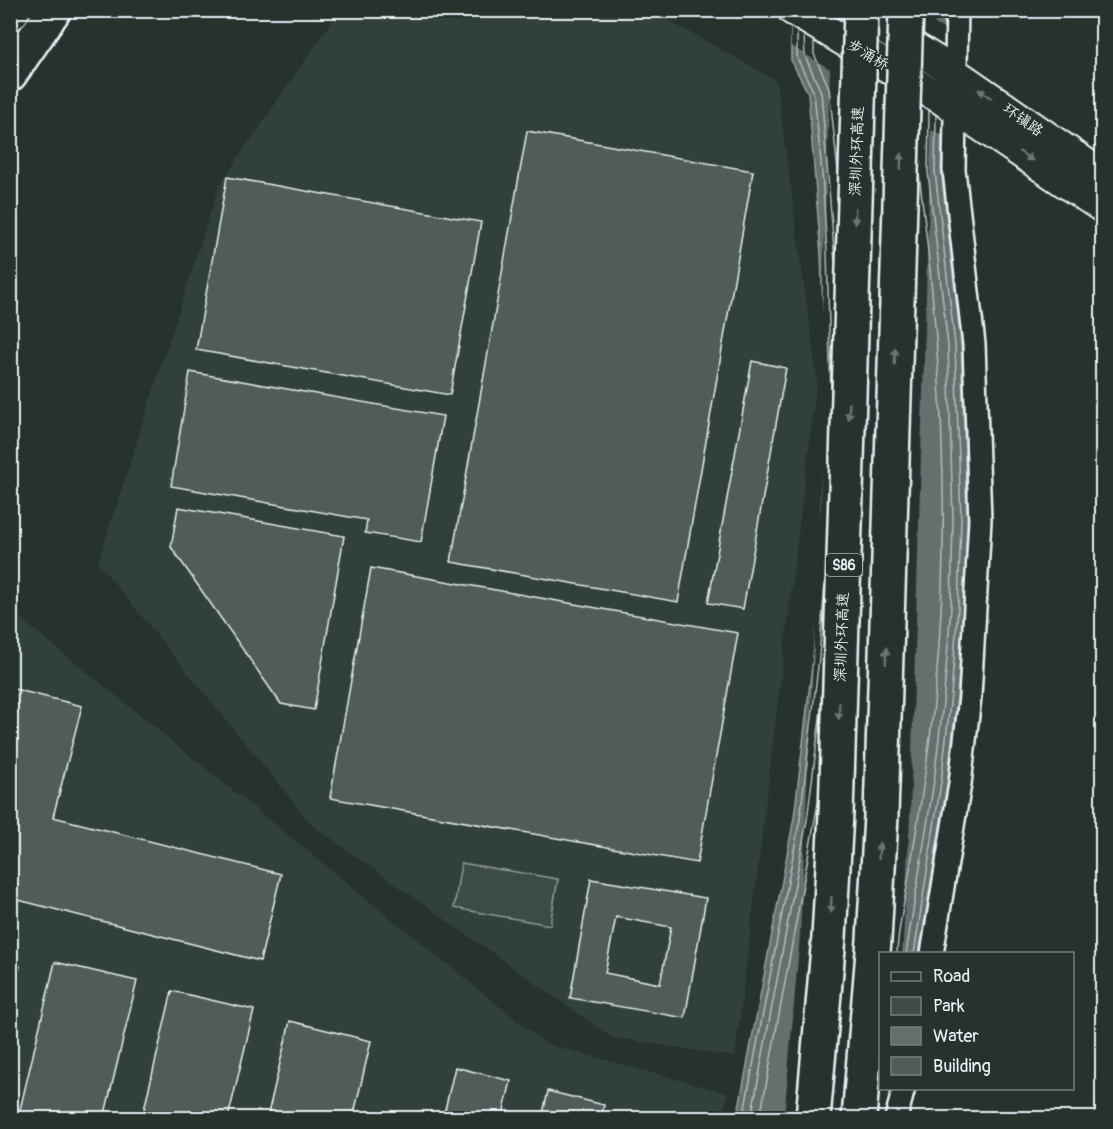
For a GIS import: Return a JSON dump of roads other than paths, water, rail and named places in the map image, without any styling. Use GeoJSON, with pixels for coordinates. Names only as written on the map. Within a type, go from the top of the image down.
{"type":"FeatureCollection","features":[{"type":"Feature","properties":{"kind":"main road"},"geometry":{"type":"LineString","coordinates":[[10,74],[54,10]]}},
{"type":"Feature","properties":{"kind":"main road","name":"深圳外环高速"},"geometry":{"type":"LineString","coordinates":[[813,1119],[828,948],[836,814],[861,10]]}},
{"type":"Feature","properties":{"kind":"main road"},"geometry":{"type":"LineString","coordinates":[[859,1119],[874,940],[881,816],[906,10]]}},
{"type":"Feature","properties":{"kind":"street","name":"步涌桥"},"geometry":{"type":"LineString","coordinates":[[793,10],[949,104]]}},
{"type":"Feature","properties":{"kind":"street","name":"步涌桥"},"geometry":{"type":"LineString","coordinates":[[853,10],[950,69]]}},
{"type":"Feature","properties":{"kind":"street"},"geometry":{"type":"LineString","coordinates":[[932,952],[960,784],[969,708],[980,531],[975,366],[949,104],[950,69],[957,10]]}},
{"type":"Feature","properties":{"kind":"street","name":"环镇路"},"geometry":{"type":"LineString","coordinates":[[950,69],[1102,175]]}},
{"type":"Feature","properties":{"kind":"street","name":"环镇路"},"geometry":{"type":"LineString","coordinates":[[949,104],[1102,207]]}},
{"type":"Feature","properties":{"kind":"street"},"geometry":{"type":"LineString","coordinates":[[896,1119],[904,1090]]}},
{"type":"Feature","properties":{"kind":"water"},"geometry":{"type":"Polygon","coordinates":[[[791,11],[944,11],[941,170],[961,345],[967,520],[964,608],[947,783],[919,952],[879,952],[879,1090],[891,1090],[883,1118],[737,1118],[794,818],[820,577],[824,335],[821,254],[808,93],[791,60],[791,11]]]}}]}
